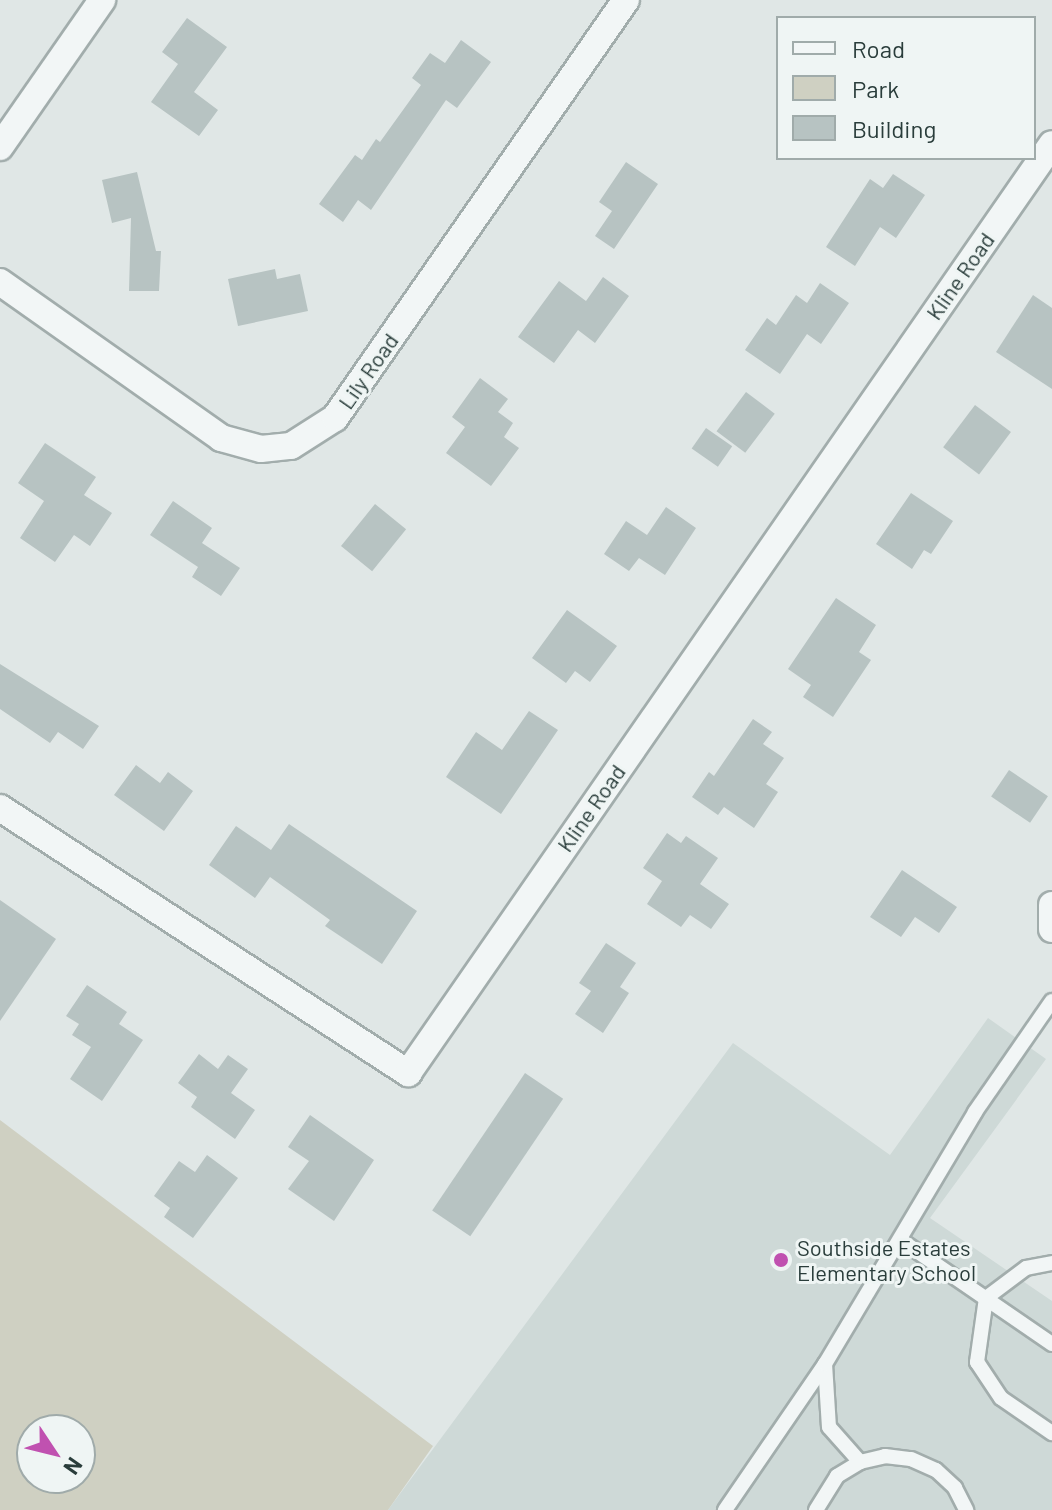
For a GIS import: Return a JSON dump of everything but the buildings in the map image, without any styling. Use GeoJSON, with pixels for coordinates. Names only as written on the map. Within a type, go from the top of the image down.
{"type":"FeatureCollection","features":[{"type":"Feature","properties":{"kind":"street"},"geometry":{"type":"LineString","coordinates":[[0,147],[102,0]]}},
{"type":"Feature","properties":{"kind":"street","name":"Lily Road"},"geometry":{"type":"LineString","coordinates":[[0,282],[221,438],[261,449],[291,446],[335,418],[626,0]]}},
{"type":"Feature","properties":{"kind":"street","name":"Kline Road"},"geometry":{"type":"LineString","coordinates":[[0,808],[408,1073],[1052,144]]}},
{"type":"Feature","properties":{"kind":"street"},"geometry":{"type":"LineString","coordinates":[[1052,905],[1052,929]]}},
{"type":"Feature","properties":{"kind":"lane"},"geometry":{"type":"LineString","coordinates":[[725,1510],[825,1364],[902,1241],[975,1112],[1052,1001]]}},
{"type":"Feature","properties":{"kind":"lane"},"geometry":{"type":"LineString","coordinates":[[902,1241],[1052,1344]]}},
{"type":"Feature","properties":{"kind":"lane"},"geometry":{"type":"LineString","coordinates":[[1052,1263],[1026,1268],[986,1298],[977,1362],[1001,1398],[1052,1433]]}},
{"type":"Feature","properties":{"kind":"lane"},"geometry":{"type":"LineString","coordinates":[[825,1364],[829,1427],[860,1462]]}},
{"type":"Feature","properties":{"kind":"lane"},"geometry":{"type":"LineString","coordinates":[[816,1510],[837,1476],[860,1462],[885,1456],[911,1459],[936,1470],[955,1488],[966,1510]]}},
{"type":"Feature","properties":{"kind":"shaded area","name":"Southside Estates Elementary School"},"geometry":{"type":"Polygon","coordinates":[[[988,1018],[1046,1059],[930,1218],[1052,1301],[1052,1510],[388,1510],[733,1043],[890,1155],[988,1018]]]}},
{"type":"Feature","properties":{"kind":"green space"},"geometry":{"type":"Polygon","coordinates":[[[0,1120],[433,1446],[388,1510],[0,1510],[0,1120]]]}},
{"type":"Feature","properties":{"kind":"place","name":"Southside Estates Elementary School"},"geometry":{"type":"Point","coordinates":[781,1260]}}]}
